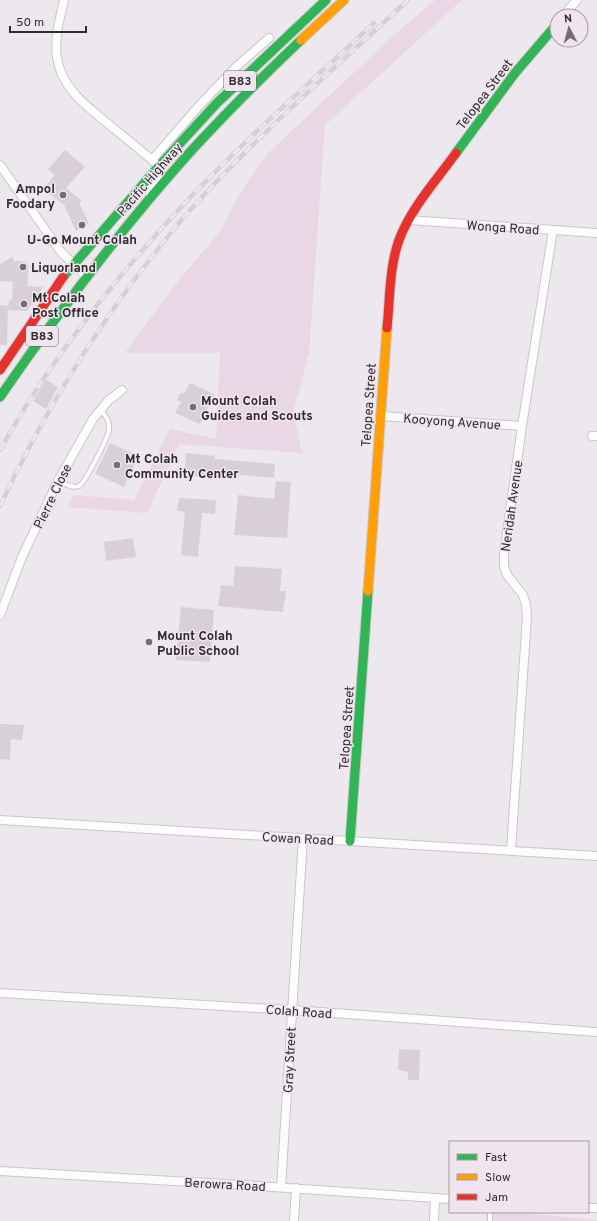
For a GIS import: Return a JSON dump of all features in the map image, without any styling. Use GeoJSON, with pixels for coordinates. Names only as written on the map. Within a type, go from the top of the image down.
{"type":"FeatureCollection","features":[{"type":"Feature","properties":{"kind":"main road","name":"Pacific Highway"},"geometry":{"type":"LineString","coordinates":[[0,370],[61,280],[159,166],[228,92],[326,0]]}},
{"type":"Feature","properties":{"kind":"main road","name":"Pacific Highway"},"geometry":{"type":"LineString","coordinates":[[0,397],[86,276],[148,200],[190,152],[246,93],[344,0]]}},
{"type":"Feature","properties":{"kind":"main road","name":"Telopea Street"},"geometry":{"type":"LineString","coordinates":[[350,841],[383,377],[392,270],[399,241],[409,220],[514,73],[549,33]]}},
{"type":"Feature","properties":{"kind":"street"},"geometry":{"type":"LineString","coordinates":[[64,0],[56,43],[56,57],[65,81],[84,104],[159,166],[167,166],[178,157],[190,152]]}},
{"type":"Feature","properties":{"kind":"street"},"geometry":{"type":"LineString","coordinates":[[570,8],[577,0]]}},
{"type":"Feature","properties":{"kind":"street"},"geometry":{"type":"LineString","coordinates":[[152,160],[198,107],[235,68],[269,38]]}},
{"type":"Feature","properties":{"kind":"street"},"geometry":{"type":"LineString","coordinates":[[0,165],[61,252],[86,276]]}},
{"type":"Feature","properties":{"kind":"street"},"geometry":{"type":"LineString","coordinates":[[148,200],[152,186],[160,173],[159,166]]}},
{"type":"Feature","properties":{"kind":"street","name":"Wonga Road"},"geometry":{"type":"LineString","coordinates":[[409,220],[597,233]]}},
{"type":"Feature","properties":{"kind":"street","name":"Neridah Avenue"},"geometry":{"type":"LineString","coordinates":[[511,850],[527,617],[523,595],[507,575],[504,566],[504,554],[522,426],[553,230]]}},
{"type":"Feature","properties":{"kind":"street","name":"Pierre Close"},"geometry":{"type":"LineString","coordinates":[[0,615],[22,557],[58,481],[100,409],[122,390]]}},
{"type":"Feature","properties":{"kind":"street","name":"Kooyong Avenue"},"geometry":{"type":"LineString","coordinates":[[381,416],[522,426]]}},
{"type":"Feature","properties":{"kind":"street","name":"Cowan Road"},"geometry":{"type":"LineString","coordinates":[[0,820],[597,856]]}},
{"type":"Feature","properties":{"kind":"street","name":"Gray Street"},"geometry":{"type":"LineString","coordinates":[[281,1187],[303,838]]}},
{"type":"Feature","properties":{"kind":"street","name":"Colah Road"},"geometry":{"type":"LineString","coordinates":[[0,993],[292,1010],[597,1032]]}},
{"type":"Feature","properties":{"kind":"street","name":"Berowra Road"},"geometry":{"type":"LineString","coordinates":[[0,1171],[281,1187],[449,1199]]}},
{"type":"Feature","properties":{"kind":"street"},"geometry":{"type":"LineString","coordinates":[[294,1221],[296,1188]]}},
{"type":"Feature","properties":{"kind":"street"},"geometry":{"type":"LineString","coordinates":[[434,1221],[435,1198]]}},
{"type":"Feature","properties":{"kind":"lane"},"geometry":{"type":"LineString","coordinates":[[58,481],[70,486],[75,486],[79,485],[85,479],[107,437],[109,429],[108,421],[100,409]]}},
{"type":"Feature","properties":{"kind":"shaded area"},"geometry":{"type":"Polygon","coordinates":[[[435,0],[462,0],[325,125],[309,354],[293,412],[302,453],[179,444],[147,513],[68,507],[74,495],[134,500],[170,429],[216,439],[220,353],[125,353],[178,281],[219,233],[239,195],[267,154],[393,36],[435,0]]]}},
{"type":"Feature","properties":{"kind":"shaded area"},"geometry":{"type":"Polygon","coordinates":[[[486,1213],[522,1213],[597,1220],[597,1221],[486,1221],[486,1213]]]}},
{"type":"Feature","properties":{"kind":"building"},"geometry":{"type":"Polygon","coordinates":[[[65,150],[85,167],[66,188],[82,201],[79,203],[89,223],[76,231],[64,205],[43,189],[55,175],[48,169],[65,150]]]}},
{"type":"Feature","properties":{"kind":"building"},"geometry":{"type":"Polygon","coordinates":[[[12,257],[14,261],[26,261],[29,266],[27,286],[43,287],[27,311],[8,310],[9,299],[12,300],[13,282],[0,281],[0,264],[12,257]]]}},
{"type":"Feature","properties":{"kind":"building"},"geometry":{"type":"Polygon","coordinates":[[[0,305],[8,306],[7,345],[0,345],[0,305]]]}},
{"type":"Feature","properties":{"kind":"building"},"geometry":{"type":"Polygon","coordinates":[[[46,380],[58,387],[46,409],[33,401],[46,380]]]}},
{"type":"Feature","properties":{"kind":"building","name":"Mount Colah Guides and Scouts"},"geometry":{"type":"Polygon","coordinates":[[[190,383],[214,394],[200,424],[175,413],[181,402],[177,400],[181,392],[184,394],[190,383]]]}},
{"type":"Feature","properties":{"kind":"building","name":"Mt Colah Community Center"},"geometry":{"type":"Polygon","coordinates":[[[110,443],[139,456],[124,487],[95,474],[110,443]]]}},
{"type":"Feature","properties":{"kind":"building"},"geometry":{"type":"Polygon","coordinates":[[[186,453],[215,456],[215,459],[275,464],[274,478],[214,472],[213,478],[184,475],[186,453]]]}},
{"type":"Feature","properties":{"kind":"building"},"geometry":{"type":"Polygon","coordinates":[[[276,481],[291,482],[287,538],[234,535],[238,495],[274,499],[276,481]]]}},
{"type":"Feature","properties":{"kind":"building"},"geometry":{"type":"Polygon","coordinates":[[[179,498],[216,500],[215,514],[202,513],[198,557],[181,555],[185,512],[177,511],[179,498]]]}},
{"type":"Feature","properties":{"kind":"building"},"geometry":{"type":"Polygon","coordinates":[[[133,538],[136,557],[106,561],[104,542],[133,538]]]}},
{"type":"Feature","properties":{"kind":"building"},"geometry":{"type":"Polygon","coordinates":[[[235,566],[282,569],[280,591],[286,591],[283,612],[218,606],[221,585],[233,586],[235,566]]]}},
{"type":"Feature","properties":{"kind":"building"},"geometry":{"type":"Polygon","coordinates":[[[181,607],[214,610],[210,662],[176,660],[181,607]]]}},
{"type":"Feature","properties":{"kind":"building"},"geometry":{"type":"Polygon","coordinates":[[[0,724],[24,725],[22,740],[11,739],[10,760],[0,759],[0,724]]]}},
{"type":"Feature","properties":{"kind":"building"},"geometry":{"type":"Polygon","coordinates":[[[399,1049],[420,1050],[419,1080],[408,1080],[408,1072],[398,1070],[399,1049]]]}},
{"type":"Feature","properties":{"kind":"railway"},"geometry":{"type":"LineString","coordinates":[[0,506],[29,447],[61,390],[96,334],[134,280],[169,235],[192,208],[244,154],[408,0]]}},
{"type":"Feature","properties":{"kind":"railway"},"geometry":{"type":"LineString","coordinates":[[0,450],[40,384],[84,321],[158,232],[230,157],[374,23]]}},
{"type":"Feature","properties":{"kind":"traffic: fast"},"geometry":{"type":"LineString","coordinates":[[63,277],[159,166],[217,103],[326,0]]}},
{"type":"Feature","properties":{"kind":"traffic: fast"},"geometry":{"type":"LineString","coordinates":[[456,153],[515,73],[549,33]]}},
{"type":"Feature","properties":{"kind":"traffic: fast"},"geometry":{"type":"LineString","coordinates":[[0,397],[91,271],[165,180],[204,137],[301,40]]}},
{"type":"Feature","properties":{"kind":"traffic: fast"},"geometry":{"type":"LineString","coordinates":[[350,841],[368,591]]}},
{"type":"Feature","properties":{"kind":"traffic: slow"},"geometry":{"type":"LineString","coordinates":[[301,40],[344,0]]}},
{"type":"Feature","properties":{"kind":"traffic: slow"},"geometry":{"type":"LineString","coordinates":[[368,591],[387,328]]}},
{"type":"Feature","properties":{"kind":"traffic: jam"},"geometry":{"type":"LineString","coordinates":[[387,328],[393,262],[399,240],[410,217],[424,195],[456,153]]}},
{"type":"Feature","properties":{"kind":"traffic: jam"},"geometry":{"type":"LineString","coordinates":[[0,370],[63,277]]}},
{"type":"Feature","properties":{"kind":"place","name":"Ampol Foodary"},"geometry":{"type":"Point","coordinates":[63,195]}},
{"type":"Feature","properties":{"kind":"place","name":"U-Go Mount Colah"},"geometry":{"type":"Point","coordinates":[82,225]}},
{"type":"Feature","properties":{"kind":"place","name":"Liquorland"},"geometry":{"type":"Point","coordinates":[23,267]}},
{"type":"Feature","properties":{"kind":"place","name":"Mt Colah Post Office"},"geometry":{"type":"Point","coordinates":[24,304]}},
{"type":"Feature","properties":{"kind":"place","name":"Mount Colah Guides and Scouts"},"geometry":{"type":"Point","coordinates":[193,407]}},
{"type":"Feature","properties":{"kind":"place","name":"Mt Colah Community Center"},"geometry":{"type":"Point","coordinates":[117,465]}},
{"type":"Feature","properties":{"kind":"place","name":"Mount Colah Public School"},"geometry":{"type":"Point","coordinates":[149,642]}}]}
